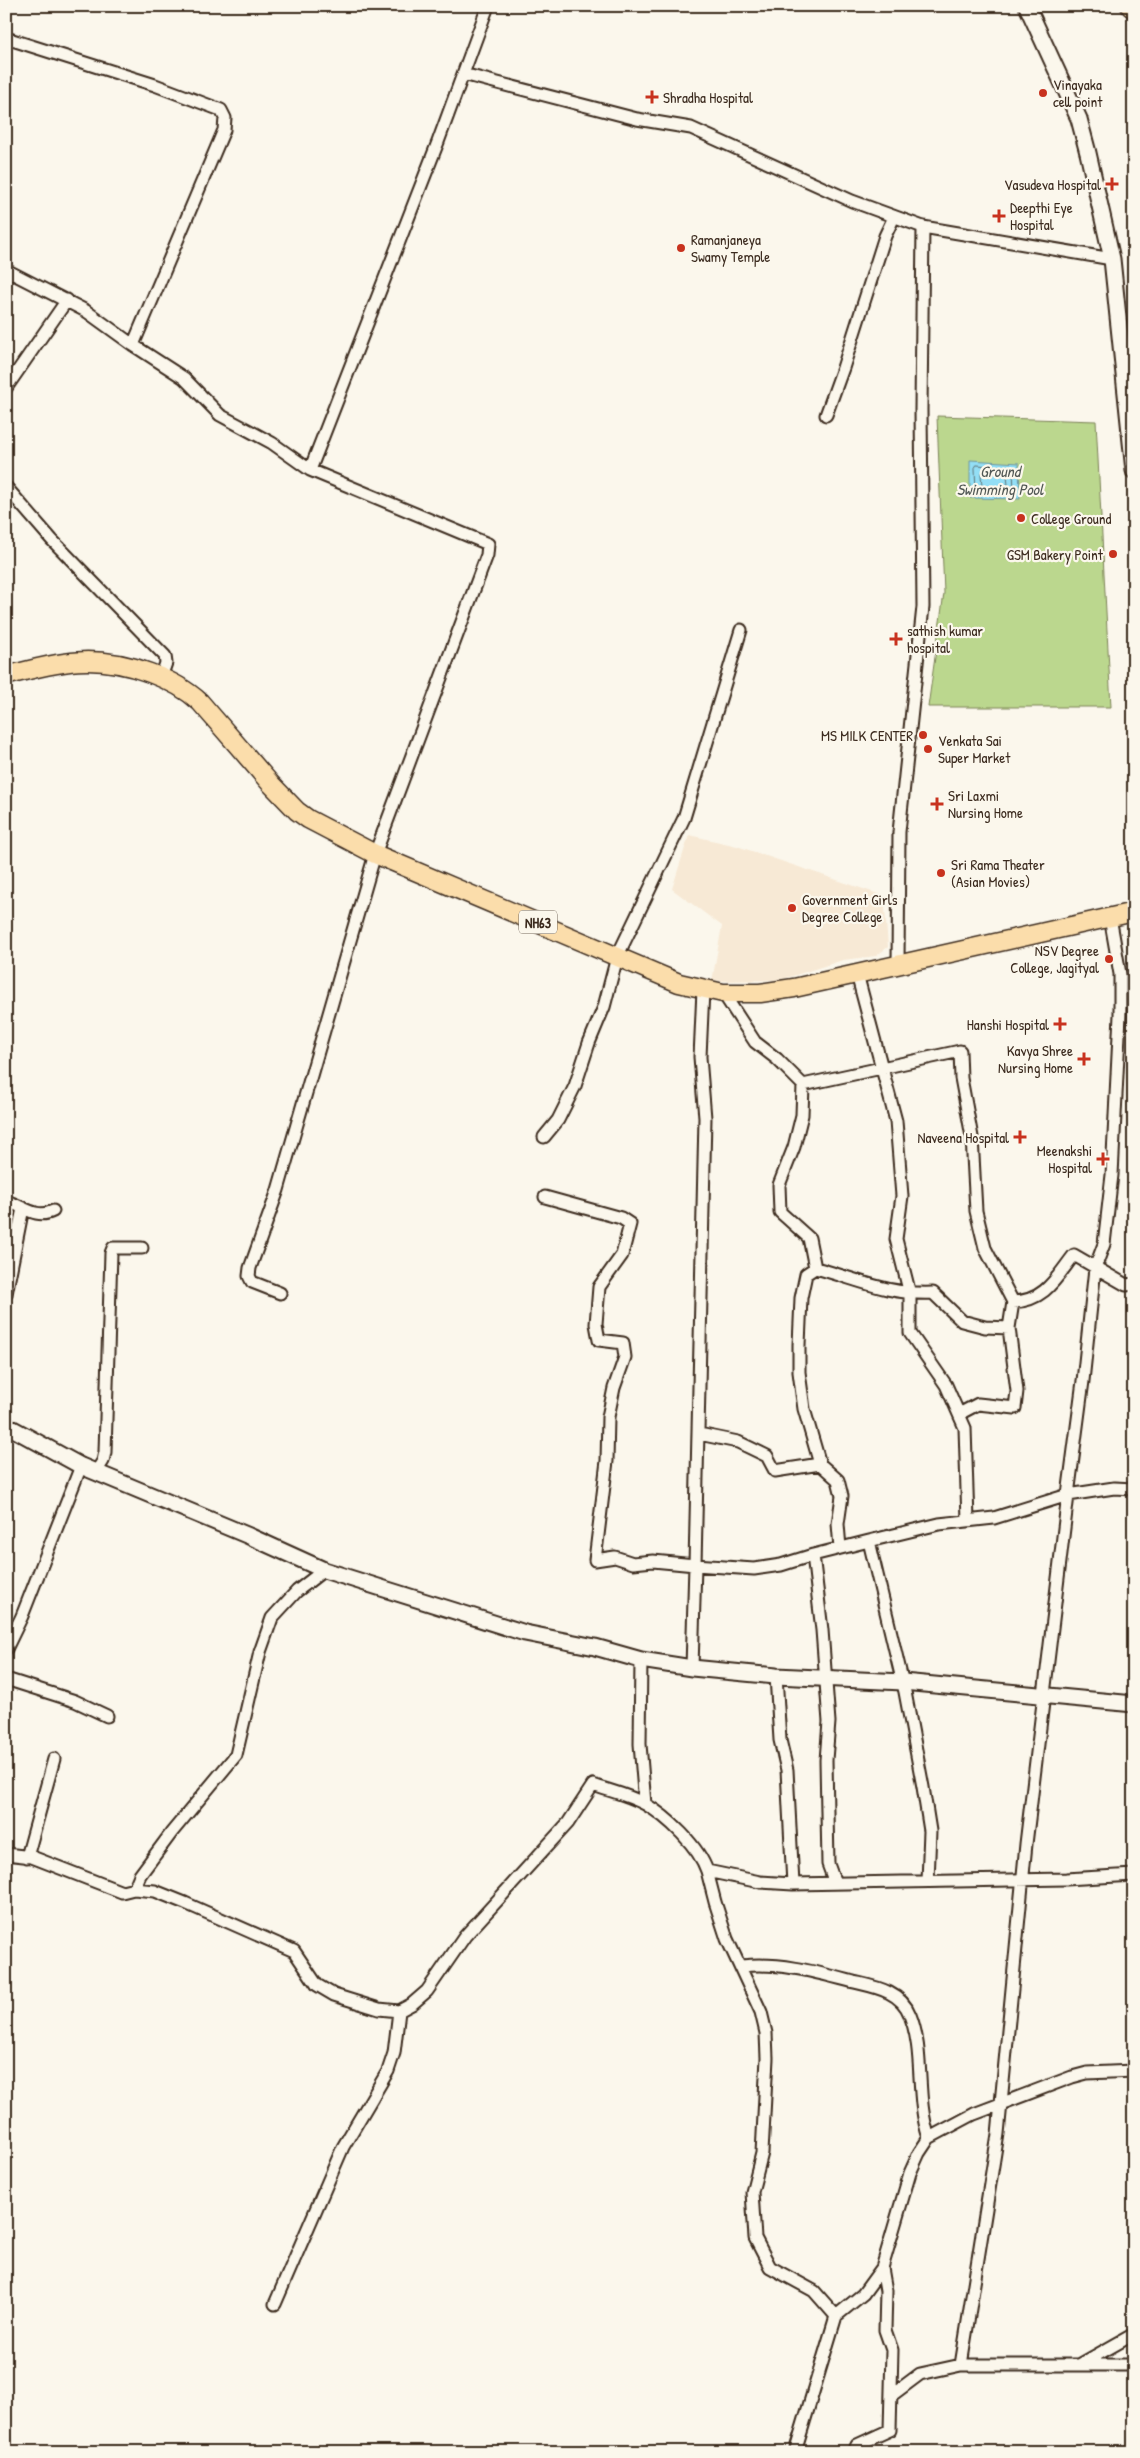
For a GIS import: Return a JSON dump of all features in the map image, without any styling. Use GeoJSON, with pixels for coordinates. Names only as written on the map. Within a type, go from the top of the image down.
{"type":"FeatureCollection","features":[{"type":"Feature","properties":{"kind":"main road"},"geometry":{"type":"LineString","coordinates":[[1027,6],[1079,119],[1112,259],[1134,471]]}},
{"type":"Feature","properties":{"kind":"main road"},"geometry":{"type":"LineString","coordinates":[[1130,6],[1134,9]]}},
{"type":"Feature","properties":{"kind":"main road","name":"NH63"},"geometry":{"type":"LineString","coordinates":[[6,676],[45,665],[90,661],[129,665],[161,677],[190,692],[270,783],[297,811],[308,819],[375,854],[617,957],[703,990],[723,993],[760,993],[857,974],[1134,912]]}},
{"type":"Feature","properties":{"kind":"main road"},"geometry":{"type":"LineString","coordinates":[[6,1425],[81,1466],[249,1536],[324,1570],[525,1633],[595,1647],[641,1660],[692,1668],[776,1676],[903,1682],[1134,1704]]}},
{"type":"Feature","properties":{"kind":"street"},"geometry":{"type":"LineString","coordinates":[[310,470],[488,6]]}},
{"type":"Feature","properties":{"kind":"street"},"geometry":{"type":"LineString","coordinates":[[6,38],[155,85],[221,110],[225,118],[224,130],[133,345]]}},
{"type":"Feature","properties":{"kind":"street"},"geometry":{"type":"LineString","coordinates":[[463,74],[637,119],[691,128],[852,201],[923,227],[1112,259]]}},
{"type":"Feature","properties":{"kind":"street"},"geometry":{"type":"LineString","coordinates":[[826,415],[844,368],[885,236],[894,217]]}},
{"type":"Feature","properties":{"kind":"street"},"geometry":{"type":"LineString","coordinates":[[898,965],[899,832],[923,607],[921,410],[923,227]]}},
{"type":"Feature","properties":{"kind":"street"},"geometry":{"type":"LineString","coordinates":[[9,276],[67,300],[184,378],[220,415],[272,443],[310,470],[488,544],[487,555],[375,854],[278,1190],[250,1268],[249,1276],[252,1282],[280,1293]]}},
{"type":"Feature","properties":{"kind":"street"},"geometry":{"type":"LineString","coordinates":[[6,388],[67,300]]}},
{"type":"Feature","properties":{"kind":"street"},"geometry":{"type":"LineString","coordinates":[[6,487],[52,540],[165,656],[166,663],[161,677]]}},
{"type":"Feature","properties":{"kind":"street"},"geometry":{"type":"LineString","coordinates":[[544,1137],[558,1120],[575,1086],[589,1043],[604,1007],[617,957],[684,818],[741,630]]}},
{"type":"Feature","properties":{"kind":"street"},"geometry":{"type":"LineString","coordinates":[[961,2365],[990,2190],[1023,1879],[1095,1268],[1104,1244],[1112,1175],[1120,1015],[1120,974],[1110,917]]}},
{"type":"Feature","properties":{"kind":"street"},"geometry":{"type":"LineString","coordinates":[[857,974],[884,1068],[896,1121],[902,1196],[896,1238],[910,1294],[910,1333],[946,1385],[965,1428],[968,1521]]}},
{"type":"Feature","properties":{"kind":"street"},"geometry":{"type":"LineString","coordinates":[[692,1668],[705,1118],[700,1058],[703,990]]}},
{"type":"Feature","properties":{"kind":"street"},"geometry":{"type":"LineString","coordinates":[[723,993],[755,1042],[777,1059],[803,1085],[802,1115],[796,1139],[779,1185],[780,1212],[810,1238],[815,1268]]}},
{"type":"Feature","properties":{"kind":"street"},"geometry":{"type":"LineString","coordinates":[[803,1085],[960,1051],[961,1078],[972,1137],[976,1211],[985,1248],[1013,1302],[1009,1328],[1017,1392],[1015,1408],[978,1404],[958,1414]]}},
{"type":"Feature","properties":{"kind":"street"},"geometry":{"type":"LineString","coordinates":[[545,1197],[621,1218],[630,1224],[622,1255],[600,1287],[596,1324],[599,1340],[623,1343],[625,1357],[614,1388],[608,1416],[607,1461],[595,1560],[615,1557],[633,1563],[653,1561],[754,1569],[781,1565],[813,1555],[939,1524],[994,1518],[1068,1495],[1114,1488],[1134,1489]]}},
{"type":"Feature","properties":{"kind":"street"},"geometry":{"type":"LineString","coordinates":[[6,1201],[37,1214],[46,1215],[53,1211]]}},
{"type":"Feature","properties":{"kind":"street"},"geometry":{"type":"LineString","coordinates":[[6,1294],[23,1208]]}},
{"type":"Feature","properties":{"kind":"street"},"geometry":{"type":"LineString","coordinates":[[96,1472],[103,1461],[105,1452],[111,1253],[113,1248],[118,1247],[142,1248]]}},
{"type":"Feature","properties":{"kind":"street"},"geometry":{"type":"LineString","coordinates":[[1013,1302],[1024,1302],[1045,1293],[1074,1255],[1126,1285],[1134,1284]]}},
{"type":"Feature","properties":{"kind":"street"},"geometry":{"type":"LineString","coordinates":[[840,1548],[838,1524],[842,1496],[838,1480],[820,1464],[804,1409],[799,1372],[801,1298],[806,1274],[815,1268],[853,1278],[880,1289],[910,1294],[933,1293],[962,1321],[985,1327],[1009,1328]]}},
{"type":"Feature","properties":{"kind":"street"},"geometry":{"type":"LineString","coordinates":[[699,1434],[738,1442],[767,1456],[775,1471],[820,1464]]}},
{"type":"Feature","properties":{"kind":"street"},"geometry":{"type":"LineString","coordinates":[[6,1648],[22,1616],[81,1466]]}},
{"type":"Feature","properties":{"kind":"street"},"geometry":{"type":"LineString","coordinates":[[869,1541],[903,1682],[930,1832],[928,1881]]}},
{"type":"Feature","properties":{"kind":"street"},"geometry":{"type":"LineString","coordinates":[[813,1555],[829,1722],[826,1760],[828,1864],[835,1883]]}},
{"type":"Feature","properties":{"kind":"street"},"geometry":{"type":"LineString","coordinates":[[134,1890],[140,1875],[172,1832],[236,1755],[260,1652],[272,1618],[297,1591],[324,1570]]}},
{"type":"Feature","properties":{"kind":"street"},"geometry":{"type":"LineString","coordinates":[[641,1660],[640,1744],[645,1804]]}},
{"type":"Feature","properties":{"kind":"street"},"geometry":{"type":"LineString","coordinates":[[776,1676],[780,1740],[788,1770],[793,1884]]}},
{"type":"Feature","properties":{"kind":"street"},"geometry":{"type":"LineString","coordinates":[[6,1678],[75,1701],[108,1716]]}},
{"type":"Feature","properties":{"kind":"street"},"geometry":{"type":"LineString","coordinates":[[26,1857],[54,1759]]}},
{"type":"Feature","properties":{"kind":"street"},"geometry":{"type":"LineString","coordinates":[[6,1854],[26,1857],[122,1892],[134,1890],[155,1892],[177,1900],[294,1951],[317,1985],[334,1995],[372,2007],[399,2011],[412,2004],[427,1991],[464,1936],[568,1823],[593,1785],[645,1804],[687,1839],[702,1857],[727,1939],[742,1966],[761,2012],[766,2033],[768,2058],[762,2153],[752,2192],[755,2238],[770,2267],[814,2291],[836,2316]]}},
{"type":"Feature","properties":{"kind":"street"},"geometry":{"type":"LineString","coordinates":[[708,1872],[760,1882],[793,1884],[1066,1879],[1134,1875]]}},
{"type":"Feature","properties":{"kind":"street"},"geometry":{"type":"LineString","coordinates":[[742,1966],[779,1966],[821,1972],[877,1987],[904,2004],[915,2031],[922,2117],[929,2138]]}},
{"type":"Feature","properties":{"kind":"street"},"geometry":{"type":"LineString","coordinates":[[275,2304],[343,2147],[388,2071],[394,2053],[399,2011]]}},
{"type":"Feature","properties":{"kind":"street"},"geometry":{"type":"LineString","coordinates":[[794,2452],[836,2316],[863,2294],[882,2268],[910,2173],[919,2153],[929,2138],[974,2114],[1080,2075],[1134,2071]]}},
{"type":"Feature","properties":{"kind":"street"},"geometry":{"type":"LineString","coordinates":[[854,2452],[857,2445],[890,2430],[892,2350],[885,2330],[886,2291],[882,2268]]}},
{"type":"Feature","properties":{"kind":"street"},"geometry":{"type":"LineString","coordinates":[[1080,2366],[1134,2334]]}},
{"type":"Feature","properties":{"kind":"street"},"geometry":{"type":"LineString","coordinates":[[892,2395],[920,2374],[961,2365],[1134,2366]]}},
{"type":"Feature","properties":{"kind":"shaded area","name":"Government Girls Degree College"},"geometry":{"type":"Polygon","coordinates":[[[689,835],[737,846],[884,896],[888,947],[876,956],[843,960],[780,980],[712,981],[722,926],[672,889],[689,835]]]}},
{"type":"Feature","properties":{"kind":"green space","name":"College Ground"},"geometry":{"type":"Polygon","coordinates":[[[937,416],[1096,421],[1111,707],[928,707],[944,593],[937,416]]]}},
{"type":"Feature","properties":{"kind":"water","name":"Ground Swimming Pool"},"geometry":{"type":"Polygon","coordinates":[[[970,460],[1019,463],[1020,499],[970,498],[970,460]]]}},
{"type":"Feature","properties":{"kind":"place","name":"Vinayaka cell point"},"geometry":{"type":"Point","coordinates":[1043,93]}},
{"type":"Feature","properties":{"kind":"place","name":"Shradha Hospital"},"geometry":{"type":"Point","coordinates":[652,97]}},
{"type":"Feature","properties":{"kind":"place","name":"Vasudeva Hospital"},"geometry":{"type":"Point","coordinates":[1112,184]}},
{"type":"Feature","properties":{"kind":"place","name":"Deepthi Eye Hospital"},"geometry":{"type":"Point","coordinates":[999,216]}},
{"type":"Feature","properties":{"kind":"place","name":"Ramanjaneya Swamy Temple"},"geometry":{"type":"Point","coordinates":[681,248]}},
{"type":"Feature","properties":{"kind":"place","name":"College Ground"},"geometry":{"type":"Point","coordinates":[1021,518]}},
{"type":"Feature","properties":{"kind":"place","name":"GSM Bakery Point"},"geometry":{"type":"Point","coordinates":[1113,554]}},
{"type":"Feature","properties":{"kind":"place","name":"sathish kumar hospital"},"geometry":{"type":"Point","coordinates":[896,639]}},
{"type":"Feature","properties":{"kind":"place","name":"MS MILK CENTER"},"geometry":{"type":"Point","coordinates":[923,735]}},
{"type":"Feature","properties":{"kind":"place","name":"Venkata Sai Super Market"},"geometry":{"type":"Point","coordinates":[928,749]}},
{"type":"Feature","properties":{"kind":"place","name":"Sri Laxmi Nursing Home"},"geometry":{"type":"Point","coordinates":[937,804]}},
{"type":"Feature","properties":{"kind":"place","name":"Sri Rama Theater (Asian Movies)"},"geometry":{"type":"Point","coordinates":[941,873]}},
{"type":"Feature","properties":{"kind":"place","name":"Government Girls Degree College"},"geometry":{"type":"Point","coordinates":[792,908]}},
{"type":"Feature","properties":{"kind":"place","name":"NSV Degree College, Jagityal"},"geometry":{"type":"Point","coordinates":[1109,959]}},
{"type":"Feature","properties":{"kind":"place","name":"Hanshi Hospital"},"geometry":{"type":"Point","coordinates":[1060,1024]}},
{"type":"Feature","properties":{"kind":"place","name":"Kavya Shree Nursing Home"},"geometry":{"type":"Point","coordinates":[1084,1059]}},
{"type":"Feature","properties":{"kind":"place","name":"Naveena Hospital"},"geometry":{"type":"Point","coordinates":[1020,1137]}},
{"type":"Feature","properties":{"kind":"place","name":"Meenakshi Hospital"},"geometry":{"type":"Point","coordinates":[1103,1159]}}]}
